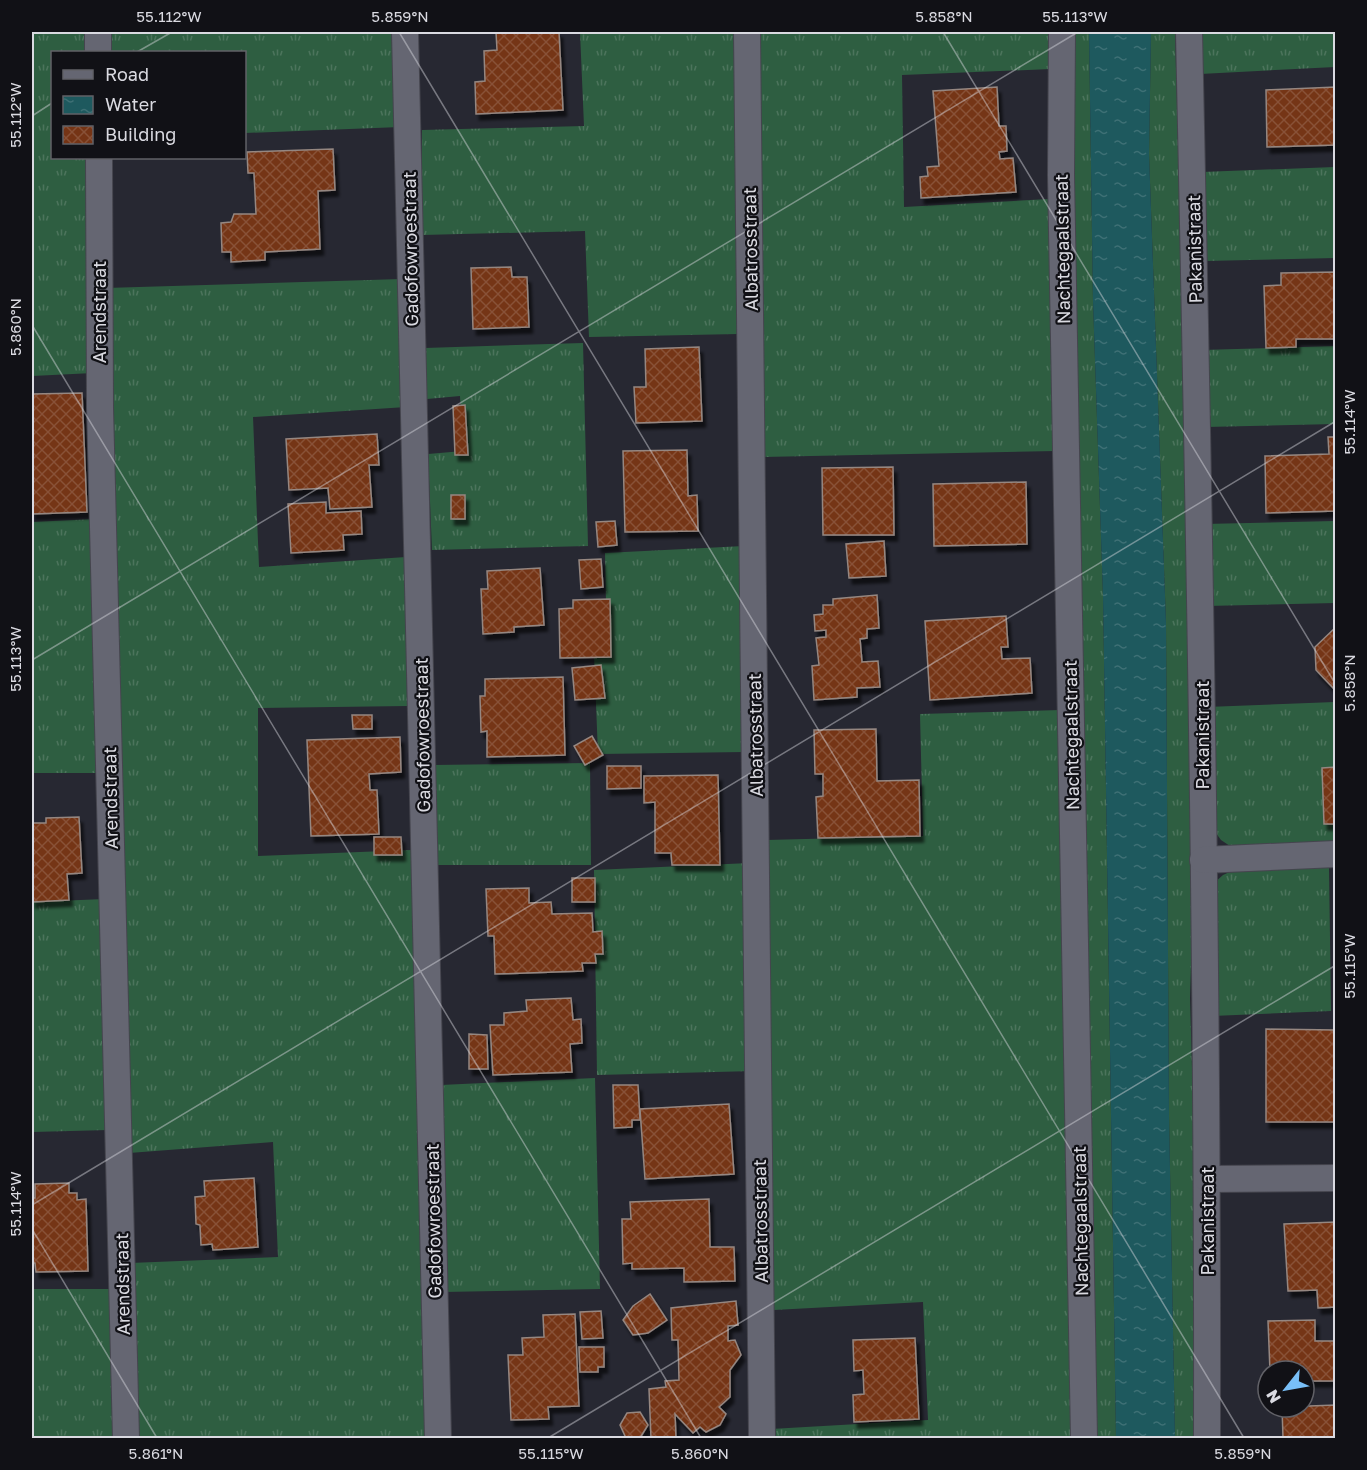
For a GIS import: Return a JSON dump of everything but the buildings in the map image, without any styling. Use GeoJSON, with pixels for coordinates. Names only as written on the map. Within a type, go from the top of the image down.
{"type":"FeatureCollection","features":[{"type":"Feature","properties":{"kind":"street"},"geometry":{"type":"LineString","coordinates":[[98,32],[98,51]]}},
{"type":"Feature","properties":{"kind":"street","name":"Gadofowroestraat"},"geometry":{"type":"LineString","coordinates":[[405,32],[438,1438]]}},
{"type":"Feature","properties":{"kind":"street","name":"Albatrosstraat"},"geometry":{"type":"LineString","coordinates":[[747,32],[762,1438]]}},
{"type":"Feature","properties":{"kind":"street","name":"Nachtegaalstraat"},"geometry":{"type":"LineString","coordinates":[[1062,32],[1061,175],[1084,1438]]}},
{"type":"Feature","properties":{"kind":"street","name":"Pakanistraat"},"geometry":{"type":"LineString","coordinates":[[1189,32],[1201,584],[1208,1179],[1207,1438]]}},
{"type":"Feature","properties":{"kind":"street","name":"Arendstraat"},"geometry":{"type":"LineString","coordinates":[[99,159],[100,408],[126,1438]]}},
{"type":"Feature","properties":{"kind":"street"},"geometry":{"type":"LineString","coordinates":[[1203,860],[1335,854]]}},
{"type":"Feature","properties":{"kind":"street"},"geometry":{"type":"LineString","coordinates":[[1208,1179],[1335,1178]]}},
{"type":"Feature","properties":{"kind":"green space"},"geometry":{"type":"Polygon","coordinates":[[[32,32],[86,32],[86,51],[51,51],[51,159],[88,159],[93,373],[32,376],[32,32]]]}},
{"type":"Feature","properties":{"kind":"green space"},"geometry":{"type":"Polygon","coordinates":[[[106,32],[398,32],[400,127],[246,133],[246,51],[107,51],[106,32]]]}},
{"type":"Feature","properties":{"kind":"green space"},"geometry":{"type":"Polygon","coordinates":[[[580,32],[740,32],[738,334],[589,337],[585,231],[422,235],[422,130],[584,126],[580,32]]]}},
{"type":"Feature","properties":{"kind":"green space"},"geometry":{"type":"Polygon","coordinates":[[[758,32],[1050,32],[1051,69],[902,75],[904,207],[1049,199],[1055,451],[762,457],[758,32]]]}},
{"type":"Feature","properties":{"kind":"green space"},"geometry":{"type":"Polygon","coordinates":[[[1068,32],[1089,32],[1093,301],[1103,596],[1116,1438],[1092,1438],[1068,32]]]}},
{"type":"Feature","properties":{"kind":"green space"},"geometry":{"type":"Polygon","coordinates":[[[1151,32],[1175,32],[1185,401],[1193,901],[1190,998],[1193,1103],[1195,1438],[1175,1438],[1169,1115],[1166,623],[1149,154],[1151,32]]]}},
{"type":"Feature","properties":{"kind":"green space"},"geometry":{"type":"Polygon","coordinates":[[[1199,32],[1335,32],[1335,67],[1200,74],[1199,32]]]}},
{"type":"Feature","properties":{"kind":"green space"},"geometry":{"type":"Polygon","coordinates":[[[1335,167],[1335,258],[1205,261],[1202,172],[1335,167]]]}},
{"type":"Feature","properties":{"kind":"green space"},"geometry":{"type":"Polygon","coordinates":[[[402,279],[406,407],[253,417],[259,567],[406,557],[407,706],[258,708],[258,856],[411,850],[428,1438],[133,1438],[130,1263],[278,1257],[273,1142],[129,1153],[106,288],[402,279]]]}},
{"type":"Feature","properties":{"kind":"green space"},"geometry":{"type":"Polygon","coordinates":[[[583,343],[588,546],[432,550],[428,454],[463,451],[460,396],[427,399],[425,348],[583,343]]]}},
{"type":"Feature","properties":{"kind":"green space"},"geometry":{"type":"Polygon","coordinates":[[[1335,346],[1335,424],[1205,427],[1202,350],[1335,346]]]}},
{"type":"Feature","properties":{"kind":"green space"},"geometry":{"type":"Polygon","coordinates":[[[95,519],[103,773],[32,773],[32,522],[95,519]]]}},
{"type":"Feature","properties":{"kind":"green space"},"geometry":{"type":"Polygon","coordinates":[[[1335,521],[1335,603],[1206,606],[1204,524],[1335,521]]]}},
{"type":"Feature","properties":{"kind":"green space"},"geometry":{"type":"Polygon","coordinates":[[[744,546],[744,752],[598,754],[594,654],[607,652],[605,553],[744,546]]]}},
{"type":"Feature","properties":{"kind":"green space"},"geometry":{"type":"Polygon","coordinates":[[[1335,702],[1335,848],[1233,848],[1221,840],[1213,829],[1207,707],[1335,702]]]}},
{"type":"Feature","properties":{"kind":"green space"},"geometry":{"type":"Polygon","coordinates":[[[1061,710],[1074,1438],[772,1438],[771,1429],[928,1420],[923,1302],[774,1310],[767,840],[923,836],[920,714],[1061,710]]]}},
{"type":"Feature","properties":{"kind":"green space"},"geometry":{"type":"Polygon","coordinates":[[[590,763],[591,865],[436,865],[434,765],[590,763]]]}},
{"type":"Feature","properties":{"kind":"green space"},"geometry":{"type":"Polygon","coordinates":[[[750,863],[754,1071],[597,1075],[594,870],[750,863]]]}},
{"type":"Feature","properties":{"kind":"green space"},"geometry":{"type":"Polygon","coordinates":[[[1329,866],[1331,1011],[1212,1016],[1213,884],[1223,875],[1236,869],[1329,866]]]}},
{"type":"Feature","properties":{"kind":"green space"},"geometry":{"type":"Polygon","coordinates":[[[105,899],[108,1130],[32,1132],[32,902],[105,899]]]}},
{"type":"Feature","properties":{"kind":"green space"},"geometry":{"type":"Polygon","coordinates":[[[595,1078],[600,1289],[442,1292],[441,1085],[595,1078]]]}},
{"type":"Feature","properties":{"kind":"green space"},"geometry":{"type":"Polygon","coordinates":[[[32,1289],[114,1289],[118,1438],[32,1438],[32,1289]]]}},
{"type":"Feature","properties":{"kind":"water"},"geometry":{"type":"Polygon","coordinates":[[[1089,32],[1151,32],[1149,154],[1166,623],[1169,1115],[1175,1438],[1116,1438],[1103,596],[1093,301],[1089,32]]]}}]}
